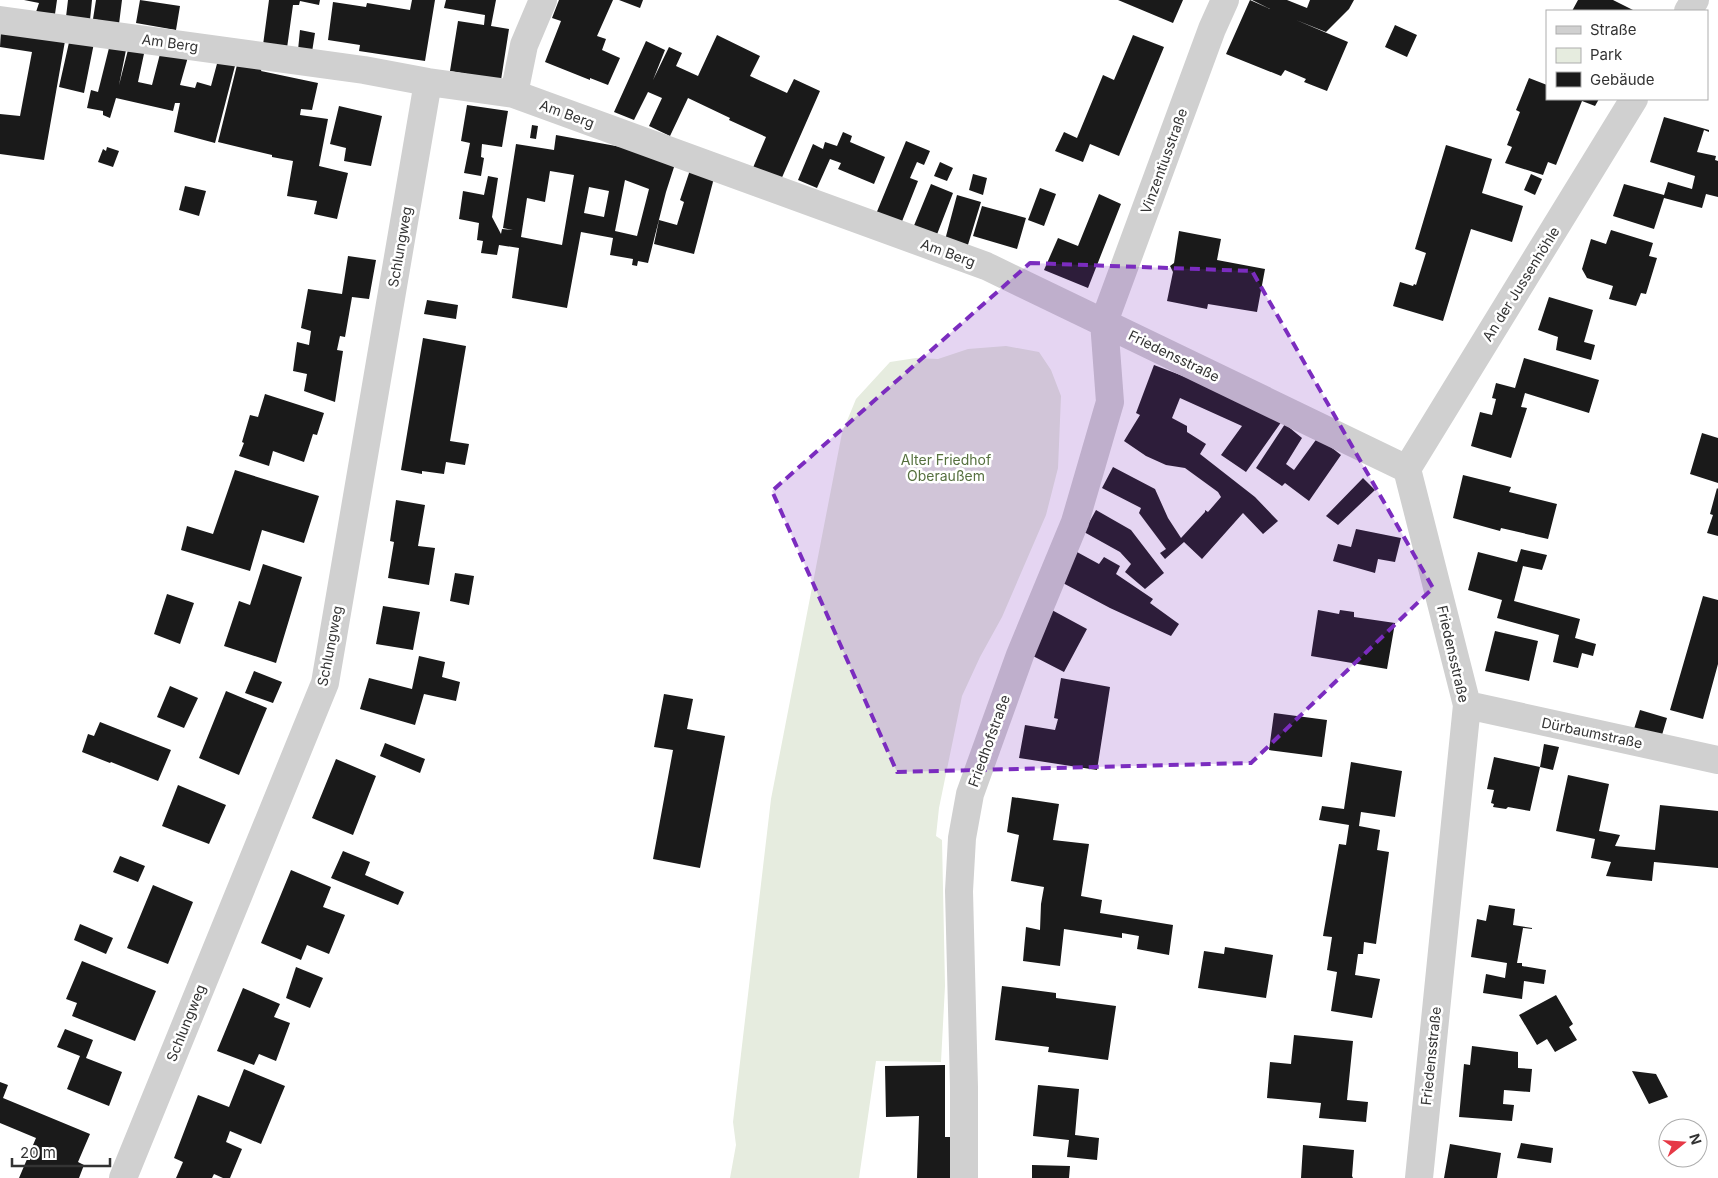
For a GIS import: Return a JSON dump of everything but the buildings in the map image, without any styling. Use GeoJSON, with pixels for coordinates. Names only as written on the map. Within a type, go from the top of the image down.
{"type":"FeatureCollection","features":[{"type":"Feature","properties":{"kind":"street"},"geometry":{"type":"LineString","coordinates":[[514,94],[524,45],[543,0]]}},
{"type":"Feature","properties":{"kind":"street","name":"Vinzentiusstraße"},"geometry":{"type":"LineString","coordinates":[[1104,322],[1212,29],[1225,0]]}},
{"type":"Feature","properties":{"kind":"street","name":"Am Berg"},"geometry":{"type":"LineString","coordinates":[[0,20],[364,70],[428,82],[514,94],[986,266],[1104,322]]}},
{"type":"Feature","properties":{"kind":"street","name":"Schlungweg"},"geometry":{"type":"LineString","coordinates":[[123,1178],[325,683],[428,82]]}},
{"type":"Feature","properties":{"kind":"street","name":"An der Jussenhöhle"},"geometry":{"type":"LineString","coordinates":[[1407,469],[1633,100]]}},
{"type":"Feature","properties":{"kind":"street","name":"Friedensstraße"},"geometry":{"type":"LineString","coordinates":[[1104,322],[1407,469],[1467,705],[1419,1178]]}},
{"type":"Feature","properties":{"kind":"street","name":"Friedhofstraße"},"geometry":{"type":"LineString","coordinates":[[964,1178],[964,1087],[959,891],[962,838],[970,794],[1020,655],[1075,522],[1110,402],[1104,322]]}},
{"type":"Feature","properties":{"kind":"street","name":"Dürbaumstraße"},"geometry":{"type":"LineString","coordinates":[[1467,705],[1718,760]]}},
{"type":"Feature","properties":{"kind":"highlighted area"},"geometry":{"type":"Polygon","coordinates":[[[1030,263],[1252,271],[1433,588],[1251,763],[897,772],[772,491],[1030,263]]]}},
{"type":"Feature","properties":{"kind":"green space","name":"Alter Friedhof Oberaußem"},"geometry":{"type":"Polygon","coordinates":[[[1006,346],[1039,352],[1051,370],[1061,396],[1058,468],[1046,515],[1002,617],[980,657],[962,696],[939,808],[936,836],[942,840],[945,986],[941,1062],[876,1061],[859,1178],[730,1178],[736,1145],[733,1122],[771,799],[842,433],[856,399],[890,362],[916,358],[938,359],[968,349],[1006,346]]]}}]}
